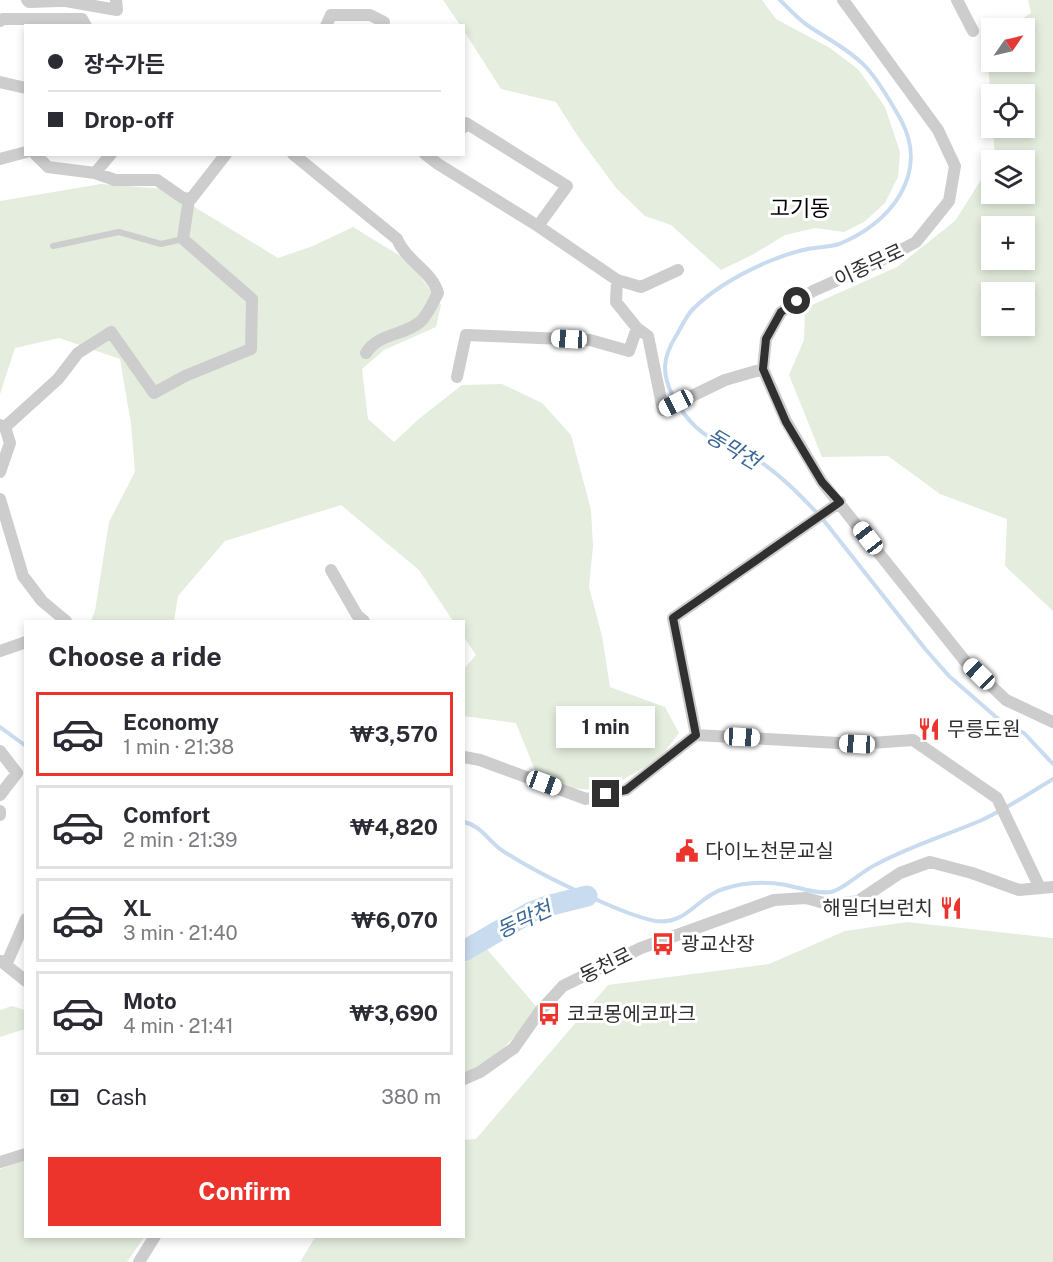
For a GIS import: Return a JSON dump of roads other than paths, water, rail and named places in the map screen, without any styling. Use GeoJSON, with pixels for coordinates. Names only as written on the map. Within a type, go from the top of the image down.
{"type":"FeatureCollection","features":[{"type":"Feature","properties":{"kind":"street"},"geometry":{"type":"LineString","coordinates":[[27,0],[29,2],[60,0],[117,10],[116,0]]}},
{"type":"Feature","properties":{"kind":"street","name":"이종무로"},"geometry":{"type":"LineString","coordinates":[[845,0],[939,129],[955,166],[949,201],[916,242],[813,291],[781,312],[766,339],[763,369],[786,422],[822,482],[965,661],[1006,700],[1053,722]]}},
{"type":"Feature","properties":{"kind":"street"},"geometry":{"type":"LineString","coordinates":[[957,0],[973,31]]}},
{"type":"Feature","properties":{"kind":"street"},"geometry":{"type":"LineString","coordinates":[[327,24],[331,15],[370,15],[384,22]]}},
{"type":"Feature","properties":{"kind":"street"},"geometry":{"type":"LineString","coordinates":[[0,21],[3,19],[81,19],[85,24]]}},
{"type":"Feature","properties":{"kind":"street"},"geometry":{"type":"LineString","coordinates":[[0,82],[24,88]]}},
{"type":"Feature","properties":{"kind":"street"},"geometry":{"type":"LineString","coordinates":[[465,125],[466,123],[567,186],[538,226]]}},
{"type":"Feature","properties":{"kind":"street"},"geometry":{"type":"LineString","coordinates":[[0,159],[24,153]]}},
{"type":"Feature","properties":{"kind":"street"},"geometry":{"type":"LineString","coordinates":[[37,156],[48,167],[95,173],[115,180],[157,180],[183,198],[189,199],[224,156]]}},
{"type":"Feature","properties":{"kind":"street"},"geometry":{"type":"LineString","coordinates":[[95,173],[109,156]]}},
{"type":"Feature","properties":{"kind":"street"},"geometry":{"type":"LineString","coordinates":[[295,156],[398,239],[402,251],[436,285],[438,293],[421,322],[374,343],[366,353]]}},
{"type":"Feature","properties":{"kind":"street"},"geometry":{"type":"LineString","coordinates":[[441,159],[616,280],[641,287],[678,270]]}},
{"type":"Feature","properties":{"kind":"street"},"geometry":{"type":"LineString","coordinates":[[0,472],[10,443],[2,426],[58,379],[78,354],[111,332],[154,393],[185,376],[250,349],[252,299],[183,239],[189,199]]}},
{"type":"Feature","properties":{"kind":"street"},"geometry":{"type":"LineString","coordinates":[[616,280],[616,302],[637,328],[648,336],[663,410],[725,380],[763,369]]}},
{"type":"Feature","properties":{"kind":"street"},"geometry":{"type":"LineString","coordinates":[[457,377],[466,335],[590,340],[629,351],[637,328]]}},
{"type":"Feature","properties":{"kind":"street"},"geometry":{"type":"LineString","coordinates":[[0,499],[4,523],[24,576],[42,601],[65,620]]}},
{"type":"Feature","properties":{"kind":"street"},"geometry":{"type":"LineString","coordinates":[[696,735],[673,618],[840,502]]}},
{"type":"Feature","properties":{"kind":"street"},"geometry":{"type":"LineString","coordinates":[[331,570],[357,615],[363,620]]}},
{"type":"Feature","properties":{"kind":"street"},"geometry":{"type":"LineString","coordinates":[[0,651],[24,643]]}},
{"type":"Feature","properties":{"kind":"street"},"geometry":{"type":"LineString","coordinates":[[465,757],[480,760],[586,799],[626,790],[696,735],[857,744],[913,740],[997,798],[1047,888]]}},
{"type":"Feature","properties":{"kind":"street"},"geometry":{"type":"LineString","coordinates":[[0,751],[21,775],[0,795]]}},
{"type":"Feature","properties":{"kind":"street","name":"동천로"},"geometry":{"type":"LineString","coordinates":[[465,1079],[480,1072],[514,1048],[540,1011],[563,986],[641,948],[774,900],[806,898],[831,905],[858,901],[900,873],[930,862],[972,873],[1019,890],[1047,888]]}},
{"type":"Feature","properties":{"kind":"street"},"geometry":{"type":"LineString","coordinates":[[24,923],[3,962],[24,979]]}},
{"type":"Feature","properties":{"kind":"street"},"geometry":{"type":"LineString","coordinates":[[0,1161],[24,1155]]}},
{"type":"Feature","properties":{"kind":"street"},"geometry":{"type":"LineString","coordinates":[[139,1262],[154,1238]]}},
{"type":"Feature","properties":{"kind":"lane"},"geometry":{"type":"LineString","coordinates":[[53,246],[119,232],[161,244],[183,239]]}},
{"type":"Feature","properties":{"kind":"waterway","name":"동막천"},"geometry":{"type":"LineString","coordinates":[[780,0],[803,22],[853,55],[875,79],[901,120],[909,140],[911,159],[908,178],[900,195],[889,210],[857,235],[839,244],[808,249],[765,263],[727,283],[693,309],[668,351],[665,372],[669,388],[684,413],[702,432],[718,442],[753,457],[772,470],[797,493],[821,517],[949,676],[1004,724],[1024,733],[1053,764]]}},
{"type":"Feature","properties":{"kind":"waterway","name":"동막천"},"geometry":{"type":"LineString","coordinates":[[0,727],[24,745]]}},
{"type":"Feature","properties":{"kind":"waterway","name":"동막천"},"geometry":{"type":"LineString","coordinates":[[465,822],[476,827],[515,859],[540,873],[636,916],[667,921],[684,915],[714,893],[739,885],[770,883],[831,892],[877,864],[982,820],[1053,779]]}},
{"type":"Feature","properties":{"kind":"waterway","name":"동막천"},"geometry":{"type":"LineString","coordinates":[[465,950],[531,912],[587,896]]}},
{"type":"Feature","properties":{"kind":"place","name":"무릉도원"},"geometry":{"type":"Point","coordinates":[929,729]}},
{"type":"Feature","properties":{"kind":"place","name":"다이노천문교실"},"geometry":{"type":"Point","coordinates":[687,851]}},
{"type":"Feature","properties":{"kind":"place","name":"해밀더브런치"},"geometry":{"type":"Point","coordinates":[951,908]}},
{"type":"Feature","properties":{"kind":"place","name":"광교산장"},"geometry":{"type":"Point","coordinates":[663,944]}},
{"type":"Feature","properties":{"kind":"place","name":"코코몽에코파크"},"geometry":{"type":"Point","coordinates":[549,1014]}},
{"type":"Feature","properties":{"kind":"district","name":"고기동"},"geometry":{"type":"Point","coordinates":[800,208]}}]}
